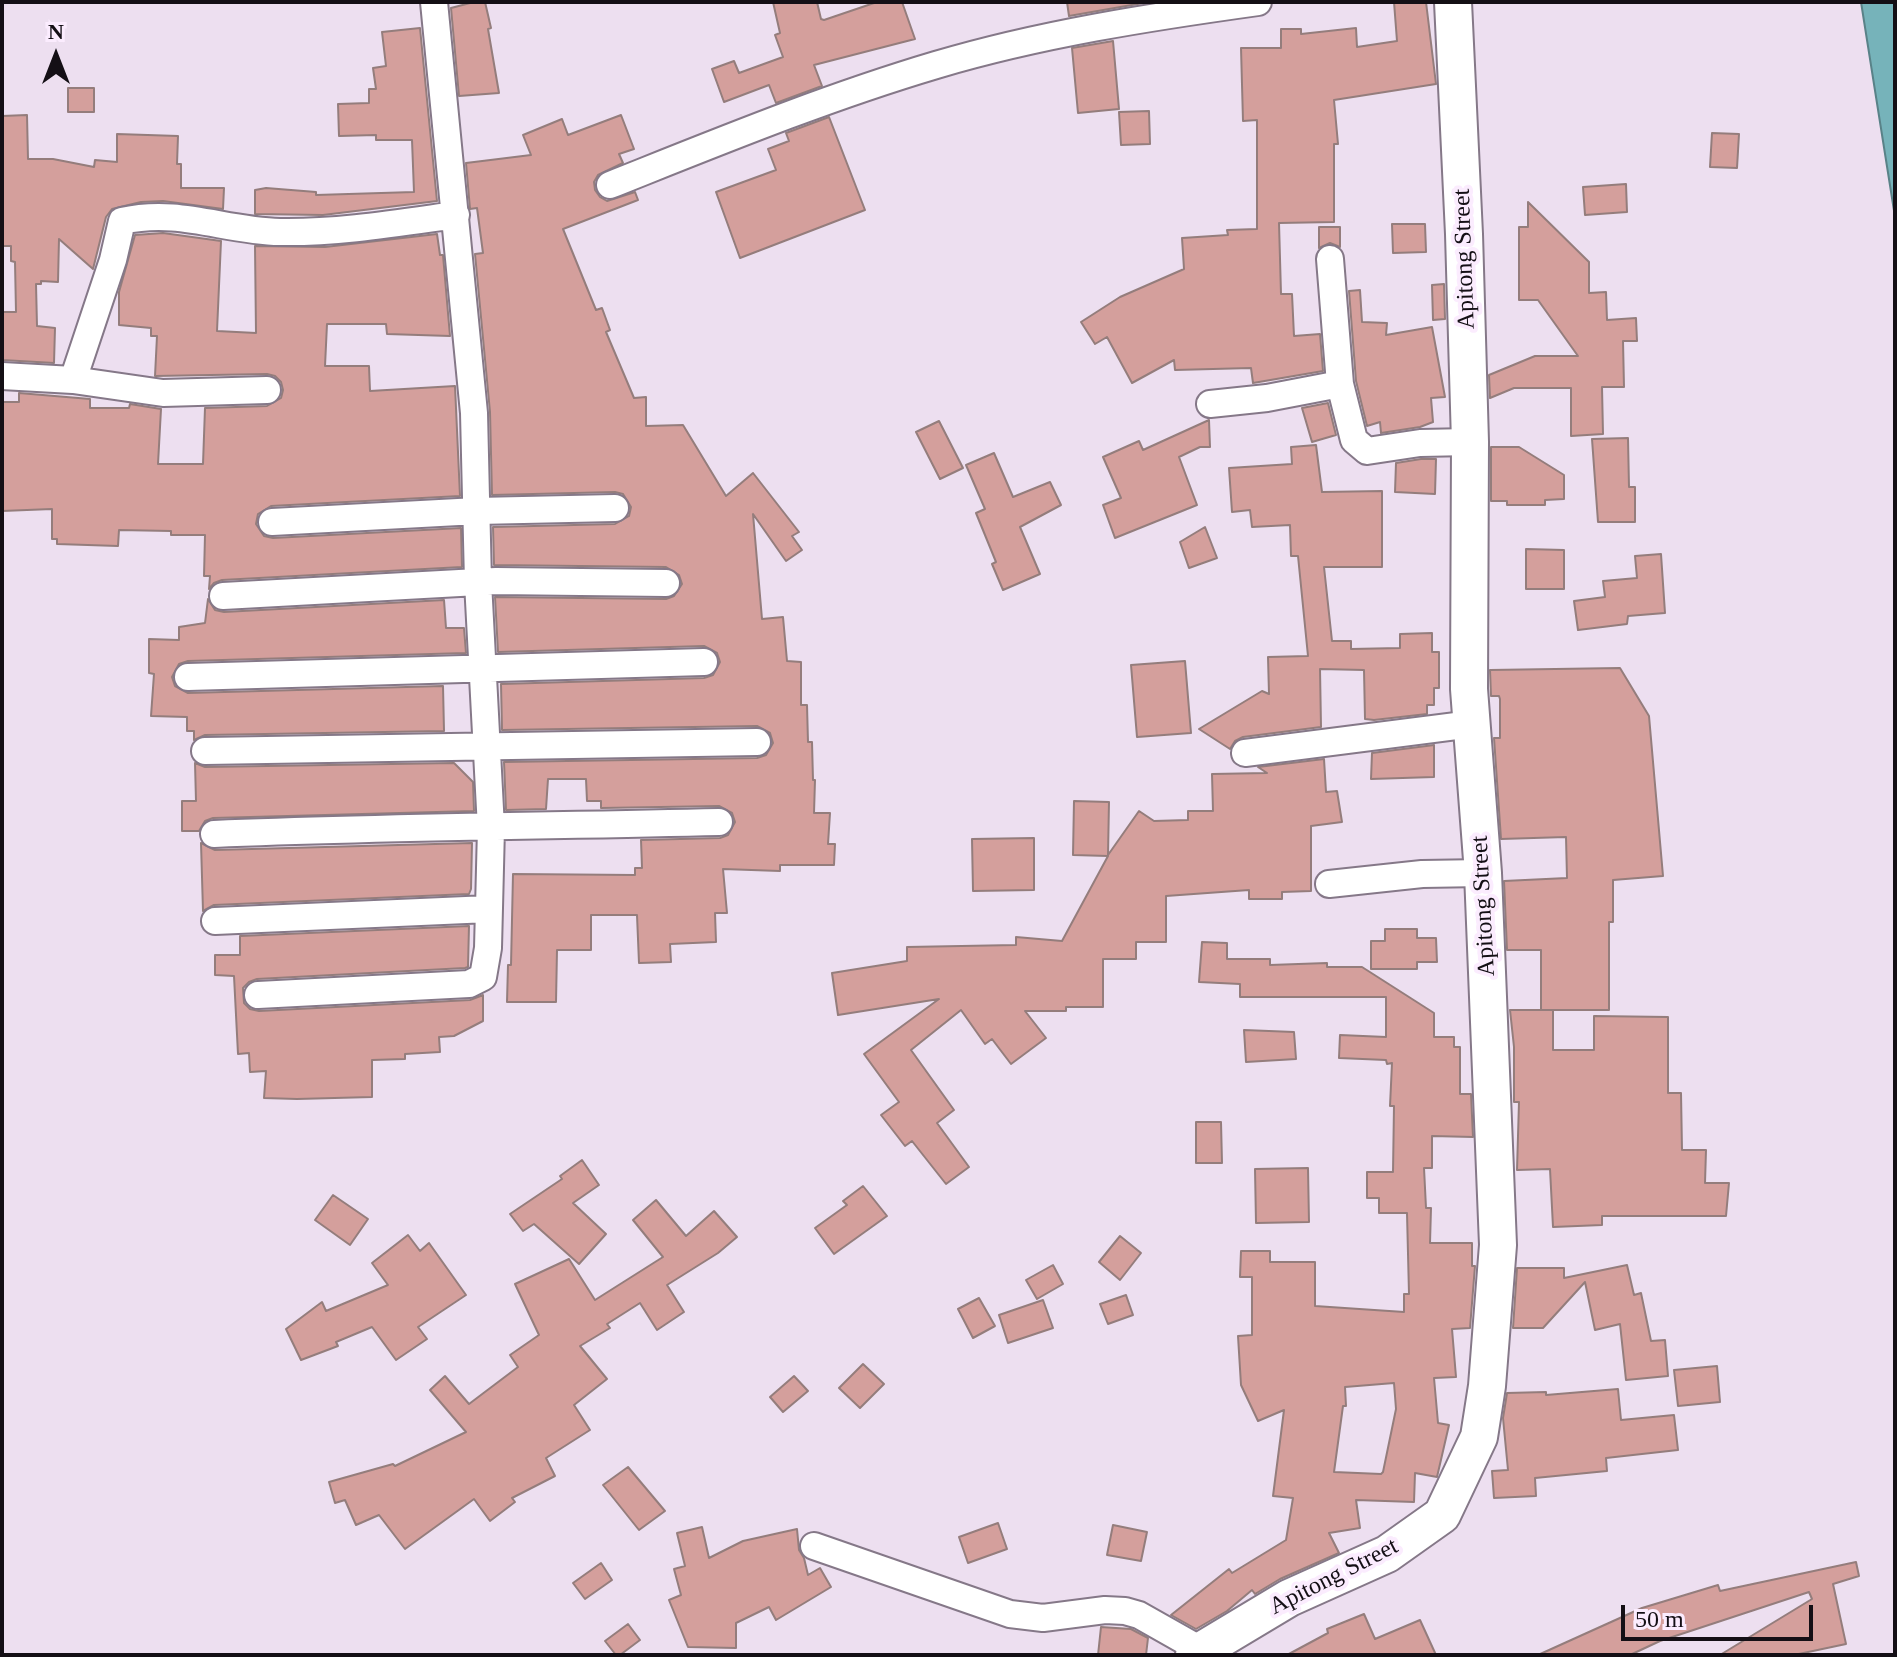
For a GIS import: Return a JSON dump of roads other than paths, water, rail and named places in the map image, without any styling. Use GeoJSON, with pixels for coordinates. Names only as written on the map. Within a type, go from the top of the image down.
{"type":"FeatureCollection","features":[{"type":"Feature","properties":{"kind":"street"},"geometry":{"type":"LineString","coordinates":[[258,995],[469,984],[483,977],[488,948],[491,828],[478,582],[474,413],[434,2]]}},
{"type":"Feature","properties":{"kind":"street"},"geometry":{"type":"LineString","coordinates":[[610,185],[810,106],[938,65],[1077,31],[1258,2]]}},
{"type":"Feature","properties":{"kind":"street","name":"Apitong Street"},"geometry":{"type":"LineString","coordinates":[[1197,1652],[1289,1598],[1387,1554],[1442,1515],[1479,1437],[1487,1386],[1498,1245],[1483,873],[1469,689],[1470,442],[1453,2]]}},
{"type":"Feature","properties":{"kind":"street"},"geometry":{"type":"LineString","coordinates":[[73,380],[113,260],[122,221],[162,215],[277,232],[344,229],[456,215]]}},
{"type":"Feature","properties":{"kind":"street"},"geometry":{"type":"LineString","coordinates":[[1330,259],[1340,384],[1354,440],[1367,451],[1420,443],[1470,442]]}},
{"type":"Feature","properties":{"kind":"street"},"geometry":{"type":"LineString","coordinates":[[2,376],[73,380],[163,393],[267,390]]}},
{"type":"Feature","properties":{"kind":"street"},"geometry":{"type":"LineString","coordinates":[[1210,404],[1267,398],[1340,384]]}},
{"type":"Feature","properties":{"kind":"street"},"geometry":{"type":"LineString","coordinates":[[272,522],[477,511],[615,508]]}},
{"type":"Feature","properties":{"kind":"street"},"geometry":{"type":"LineString","coordinates":[[223,596],[478,582],[666,583]]}},
{"type":"Feature","properties":{"kind":"street"},"geometry":{"type":"LineString","coordinates":[[188,677],[704,662]]}},
{"type":"Feature","properties":{"kind":"street"},"geometry":{"type":"LineString","coordinates":[[1245,753],[1472,724]]}},
{"type":"Feature","properties":{"kind":"street"},"geometry":{"type":"LineString","coordinates":[[205,751],[757,742]]}},
{"type":"Feature","properties":{"kind":"street"},"geometry":{"type":"LineString","coordinates":[[214,834],[368,827],[491,828],[719,822]]}},
{"type":"Feature","properties":{"kind":"street"},"geometry":{"type":"LineString","coordinates":[[1329,884],[1422,874],[1483,873]]}},
{"type":"Feature","properties":{"kind":"street"},"geometry":{"type":"LineString","coordinates":[[215,921],[489,909]]}},
{"type":"Feature","properties":{"kind":"street"},"geometry":{"type":"LineString","coordinates":[[814,1546],[1010,1614],[1043,1618],[1105,1610],[1125,1611],[1139,1615],[1197,1652]]}},
{"type":"Feature","properties":{"kind":"water"},"geometry":{"type":"Polygon","coordinates":[[[1861,2],[1895,2],[1895,217],[1861,2]]]}}]}
